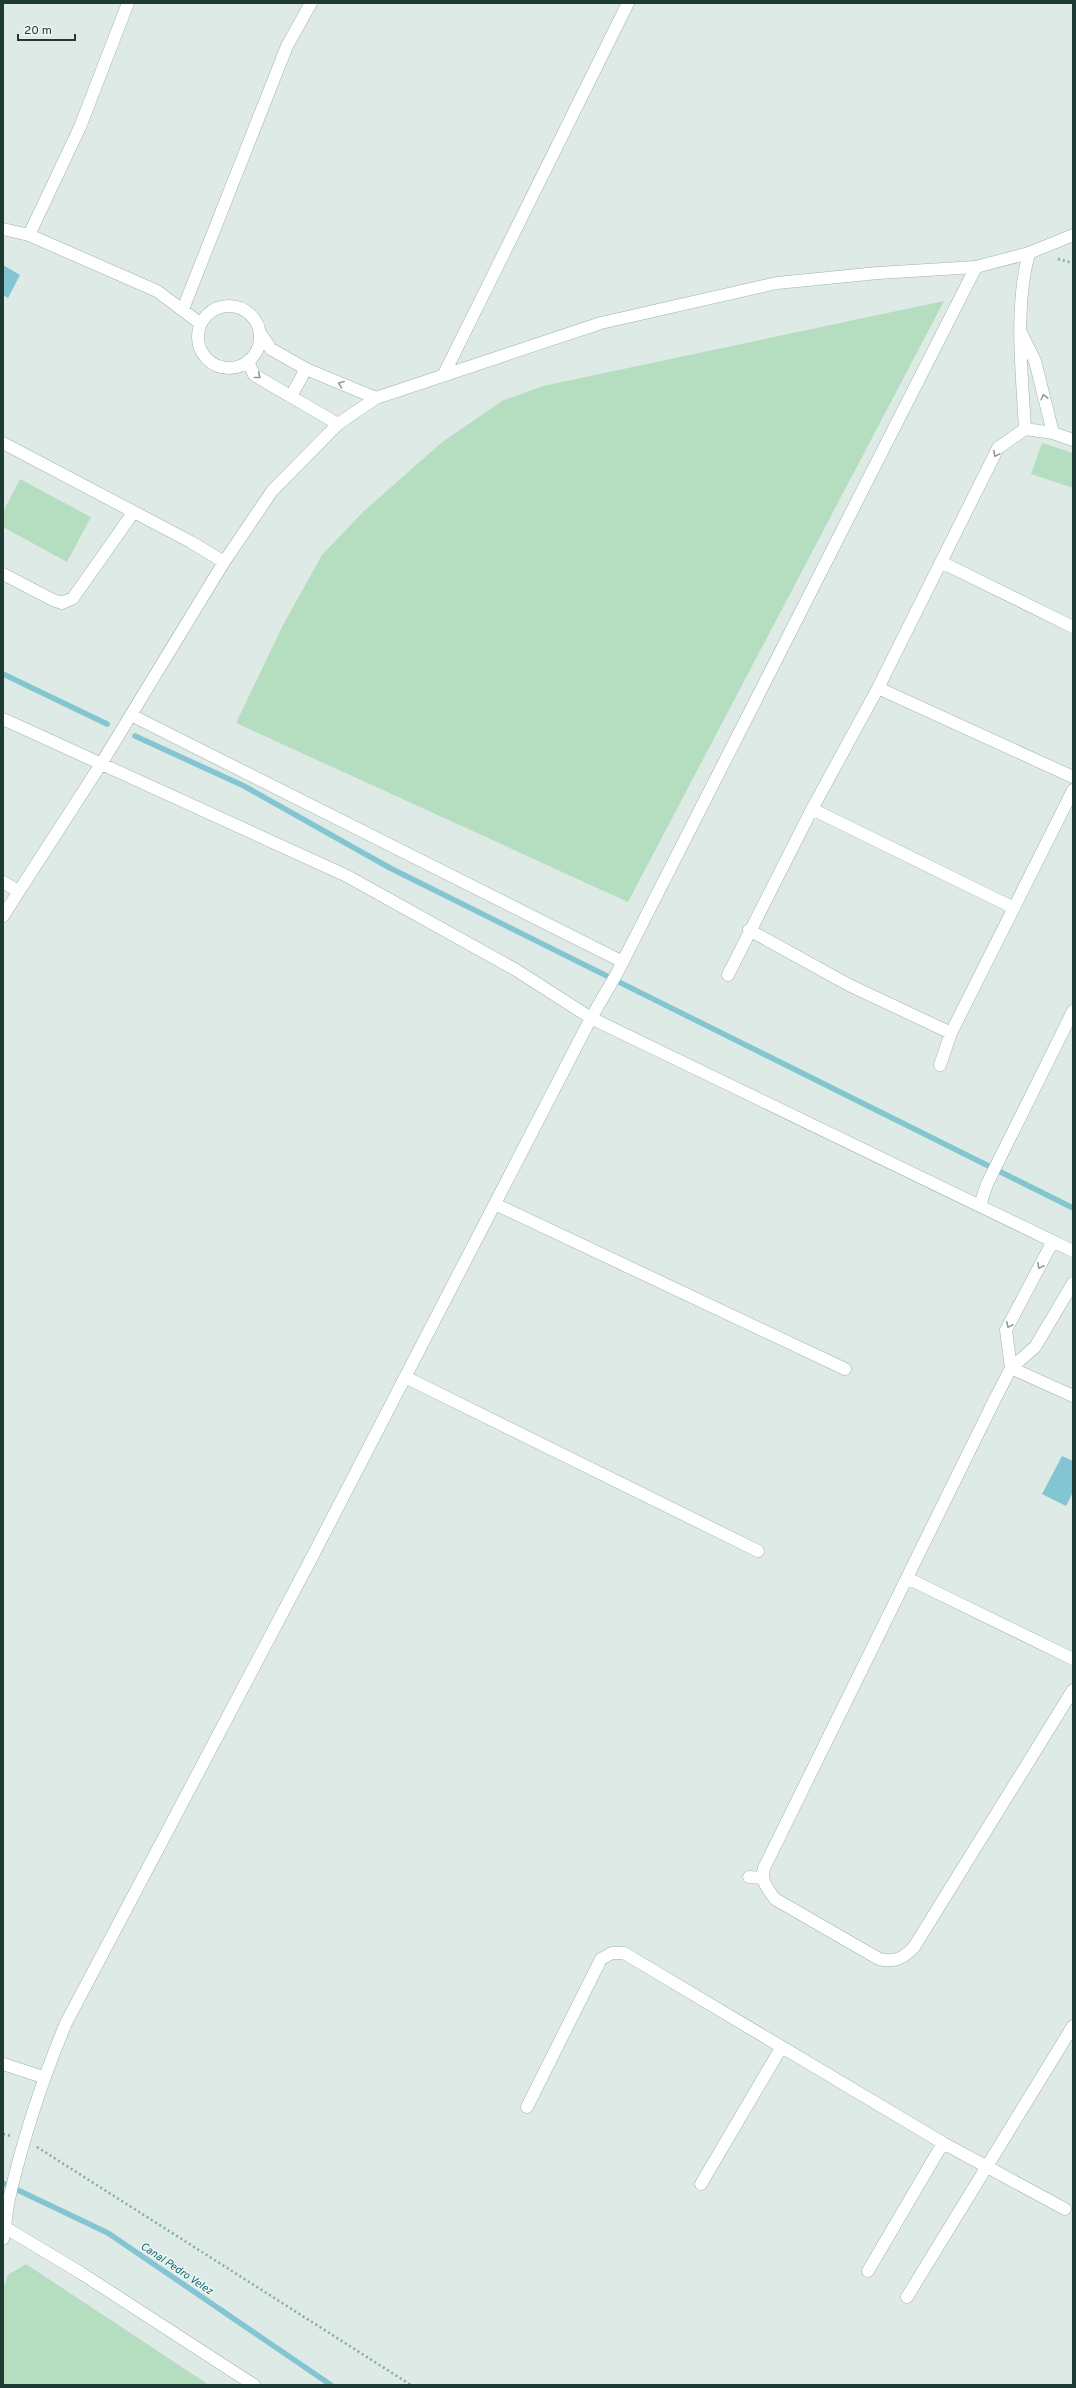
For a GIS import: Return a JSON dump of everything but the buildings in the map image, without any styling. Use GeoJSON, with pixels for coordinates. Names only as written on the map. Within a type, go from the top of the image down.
{"type":"FeatureCollection","features":[{"type":"Feature","properties":{"kind":"street"},"geometry":{"type":"LineString","coordinates":[[29,236],[80,127],[128,3]]}},
{"type":"Feature","properties":{"kind":"street"},"geometry":{"type":"LineString","coordinates":[[183,310],[287,46],[311,3]]}},
{"type":"Feature","properties":{"kind":"street"},"geometry":{"type":"LineString","coordinates":[[444,374],[628,3]]}},
{"type":"Feature","properties":{"kind":"street"},"geometry":{"type":"LineString","coordinates":[[3,229],[29,236],[156,291],[200,324]]}},
{"type":"Feature","properties":{"kind":"street"},"geometry":{"type":"LineString","coordinates":[[3,916],[101,764],[224,562],[272,490],[338,424],[376,398],[444,374],[601,323],[777,284],[878,273],[976,267],[1029,253],[1073,235]]}},
{"type":"Feature","properties":{"kind":"street"},"geometry":{"type":"LineString","coordinates":[[1025,429],[1021,332],[1023,277],[1029,253]]}},
{"type":"Feature","properties":{"kind":"street"},"geometry":{"type":"LineString","coordinates":[[254,2385],[81,2273],[4,2233],[8,2201],[43,2077],[66,2022],[405,1377],[591,1018],[623,962],[976,267]]}},
{"type":"Feature","properties":{"kind":"street"},"geometry":{"type":"LineString","coordinates":[[260,333],[259,344],[255,354],[248,361],[239,366],[229,368],[218,366],[209,362],[202,354],[198,344],[200,324],[214,310],[234,306],[251,315],[260,333],[271,349],[306,369],[376,398]]}},
{"type":"Feature","properties":{"kind":"street"},"geometry":{"type":"LineString","coordinates":[[1021,332],[1035,360],[1053,432]]}},
{"type":"Feature","properties":{"kind":"street"},"geometry":{"type":"LineString","coordinates":[[248,361],[254,375],[338,424]]}},
{"type":"Feature","properties":{"kind":"street"},"geometry":{"type":"LineString","coordinates":[[291,396],[306,369]]}},
{"type":"Feature","properties":{"kind":"street"},"geometry":{"type":"LineString","coordinates":[[728,974],[749,930],[812,809],[878,688],[998,448],[1025,429],[1053,432],[1073,440]]}},
{"type":"Feature","properties":{"kind":"street"},"geometry":{"type":"LineString","coordinates":[[3,443],[133,513],[191,542],[224,562]]}},
{"type":"Feature","properties":{"kind":"street"},"geometry":{"type":"LineString","coordinates":[[3,574],[52,600],[62,602],[73,598],[133,513]]}},
{"type":"Feature","properties":{"kind":"street"},"geometry":{"type":"LineString","coordinates":[[941,562],[1073,627]]}},
{"type":"Feature","properties":{"kind":"street"},"geometry":{"type":"LineString","coordinates":[[878,688],[1073,777]]}},
{"type":"Feature","properties":{"kind":"street"},"geometry":{"type":"LineString","coordinates":[[130,715],[623,962]]}},
{"type":"Feature","properties":{"kind":"street"},"geometry":{"type":"LineString","coordinates":[[3,719],[346,876],[516,970],[591,1018],[980,1204],[1073,1251]]}},
{"type":"Feature","properties":{"kind":"street"},"geometry":{"type":"LineString","coordinates":[[940,1065],[951,1033],[1073,790]]}},
{"type":"Feature","properties":{"kind":"street"},"geometry":{"type":"LineString","coordinates":[[812,809],[1014,908]]}},
{"type":"Feature","properties":{"kind":"street"},"geometry":{"type":"LineString","coordinates":[[3,882],[18,891]]}},
{"type":"Feature","properties":{"kind":"street"},"geometry":{"type":"LineString","coordinates":[[749,930],[849,985],[951,1033]]}},
{"type":"Feature","properties":{"kind":"street"},"geometry":{"type":"LineString","coordinates":[[980,1204],[987,1184],[1073,1011]]}},
{"type":"Feature","properties":{"kind":"street"},"geometry":{"type":"LineString","coordinates":[[495,1204],[845,1369]]}},
{"type":"Feature","properties":{"kind":"street"},"geometry":{"type":"LineString","coordinates":[[1011,1368],[1006,1330],[1053,1241]]}},
{"type":"Feature","properties":{"kind":"street"},"geometry":{"type":"LineString","coordinates":[[1073,1283],[1035,1347],[1011,1368],[764,1868],[762,1878],[775,1899],[879,1958],[889,1961],[907,1955],[914,1947],[1073,1690]]}},
{"type":"Feature","properties":{"kind":"street"},"geometry":{"type":"LineString","coordinates":[[1011,1368],[1073,1396]]}},
{"type":"Feature","properties":{"kind":"street"},"geometry":{"type":"LineString","coordinates":[[405,1377],[758,1551]]}},
{"type":"Feature","properties":{"kind":"street"},"geometry":{"type":"LineString","coordinates":[[907,1578],[1073,1659]]}},
{"type":"Feature","properties":{"kind":"street"},"geometry":{"type":"LineString","coordinates":[[749,1877],[762,1878]]}},
{"type":"Feature","properties":{"kind":"street"},"geometry":{"type":"LineString","coordinates":[[527,2107],[601,1959],[612,1953],[624,1953],[781,2048],[943,2143],[1065,2209]]}},
{"type":"Feature","properties":{"kind":"street"},"geometry":{"type":"LineString","coordinates":[[907,2297],[1073,2026]]}},
{"type":"Feature","properties":{"kind":"street"},"geometry":{"type":"LineString","coordinates":[[700,2184],[781,2048]]}},
{"type":"Feature","properties":{"kind":"street"},"geometry":{"type":"LineString","coordinates":[[3,2064],[43,2077]]}},
{"type":"Feature","properties":{"kind":"street"},"geometry":{"type":"LineString","coordinates":[[868,2272],[943,2143]]}},
{"type":"Feature","properties":{"kind":"path"},"geometry":{"type":"LineString","coordinates":[[25,2139],[411,2385]]}},
{"type":"Feature","properties":{"kind":"green space"},"geometry":{"type":"Polygon","coordinates":[[[944,301],[628,902],[236,723],[283,625],[322,555],[363,512],[441,443],[502,401],[543,386],[944,301]]]}},
{"type":"Feature","properties":{"kind":"green space"},"geometry":{"type":"Polygon","coordinates":[[[1042,443],[1073,453],[1073,488],[1031,474],[1042,443]]]}},
{"type":"Feature","properties":{"kind":"green space"},"geometry":{"type":"Polygon","coordinates":[[[20,479],[91,517],[67,562],[3,527],[3,512],[20,479]]]}},
{"type":"Feature","properties":{"kind":"green space"},"geometry":{"type":"Polygon","coordinates":[[[26,2264],[209,2385],[3,2385],[3,2289],[8,2275],[26,2264]]]}},
{"type":"Feature","properties":{"kind":"water"},"geometry":{"type":"Polygon","coordinates":[[[3,265],[20,275],[8,298],[3,295],[3,265]]]}},
{"type":"Feature","properties":{"kind":"water"},"geometry":{"type":"Polygon","coordinates":[[[1062,1456],[1073,1461],[1073,1492],[1066,1506],[1042,1494],[1062,1456]]]}},
{"type":"Feature","properties":{"kind":"waterway"},"geometry":{"type":"LineString","coordinates":[[3,674],[107,724]]}},
{"type":"Feature","properties":{"kind":"waterway"},"geometry":{"type":"LineString","coordinates":[[135,736],[244,786],[390,868],[1073,1208]]}},
{"type":"Feature","properties":{"kind":"waterway","name":"Canal Pedro Velez"},"geometry":{"type":"LineString","coordinates":[[3,2183],[108,2233],[331,2385]]}}]}
